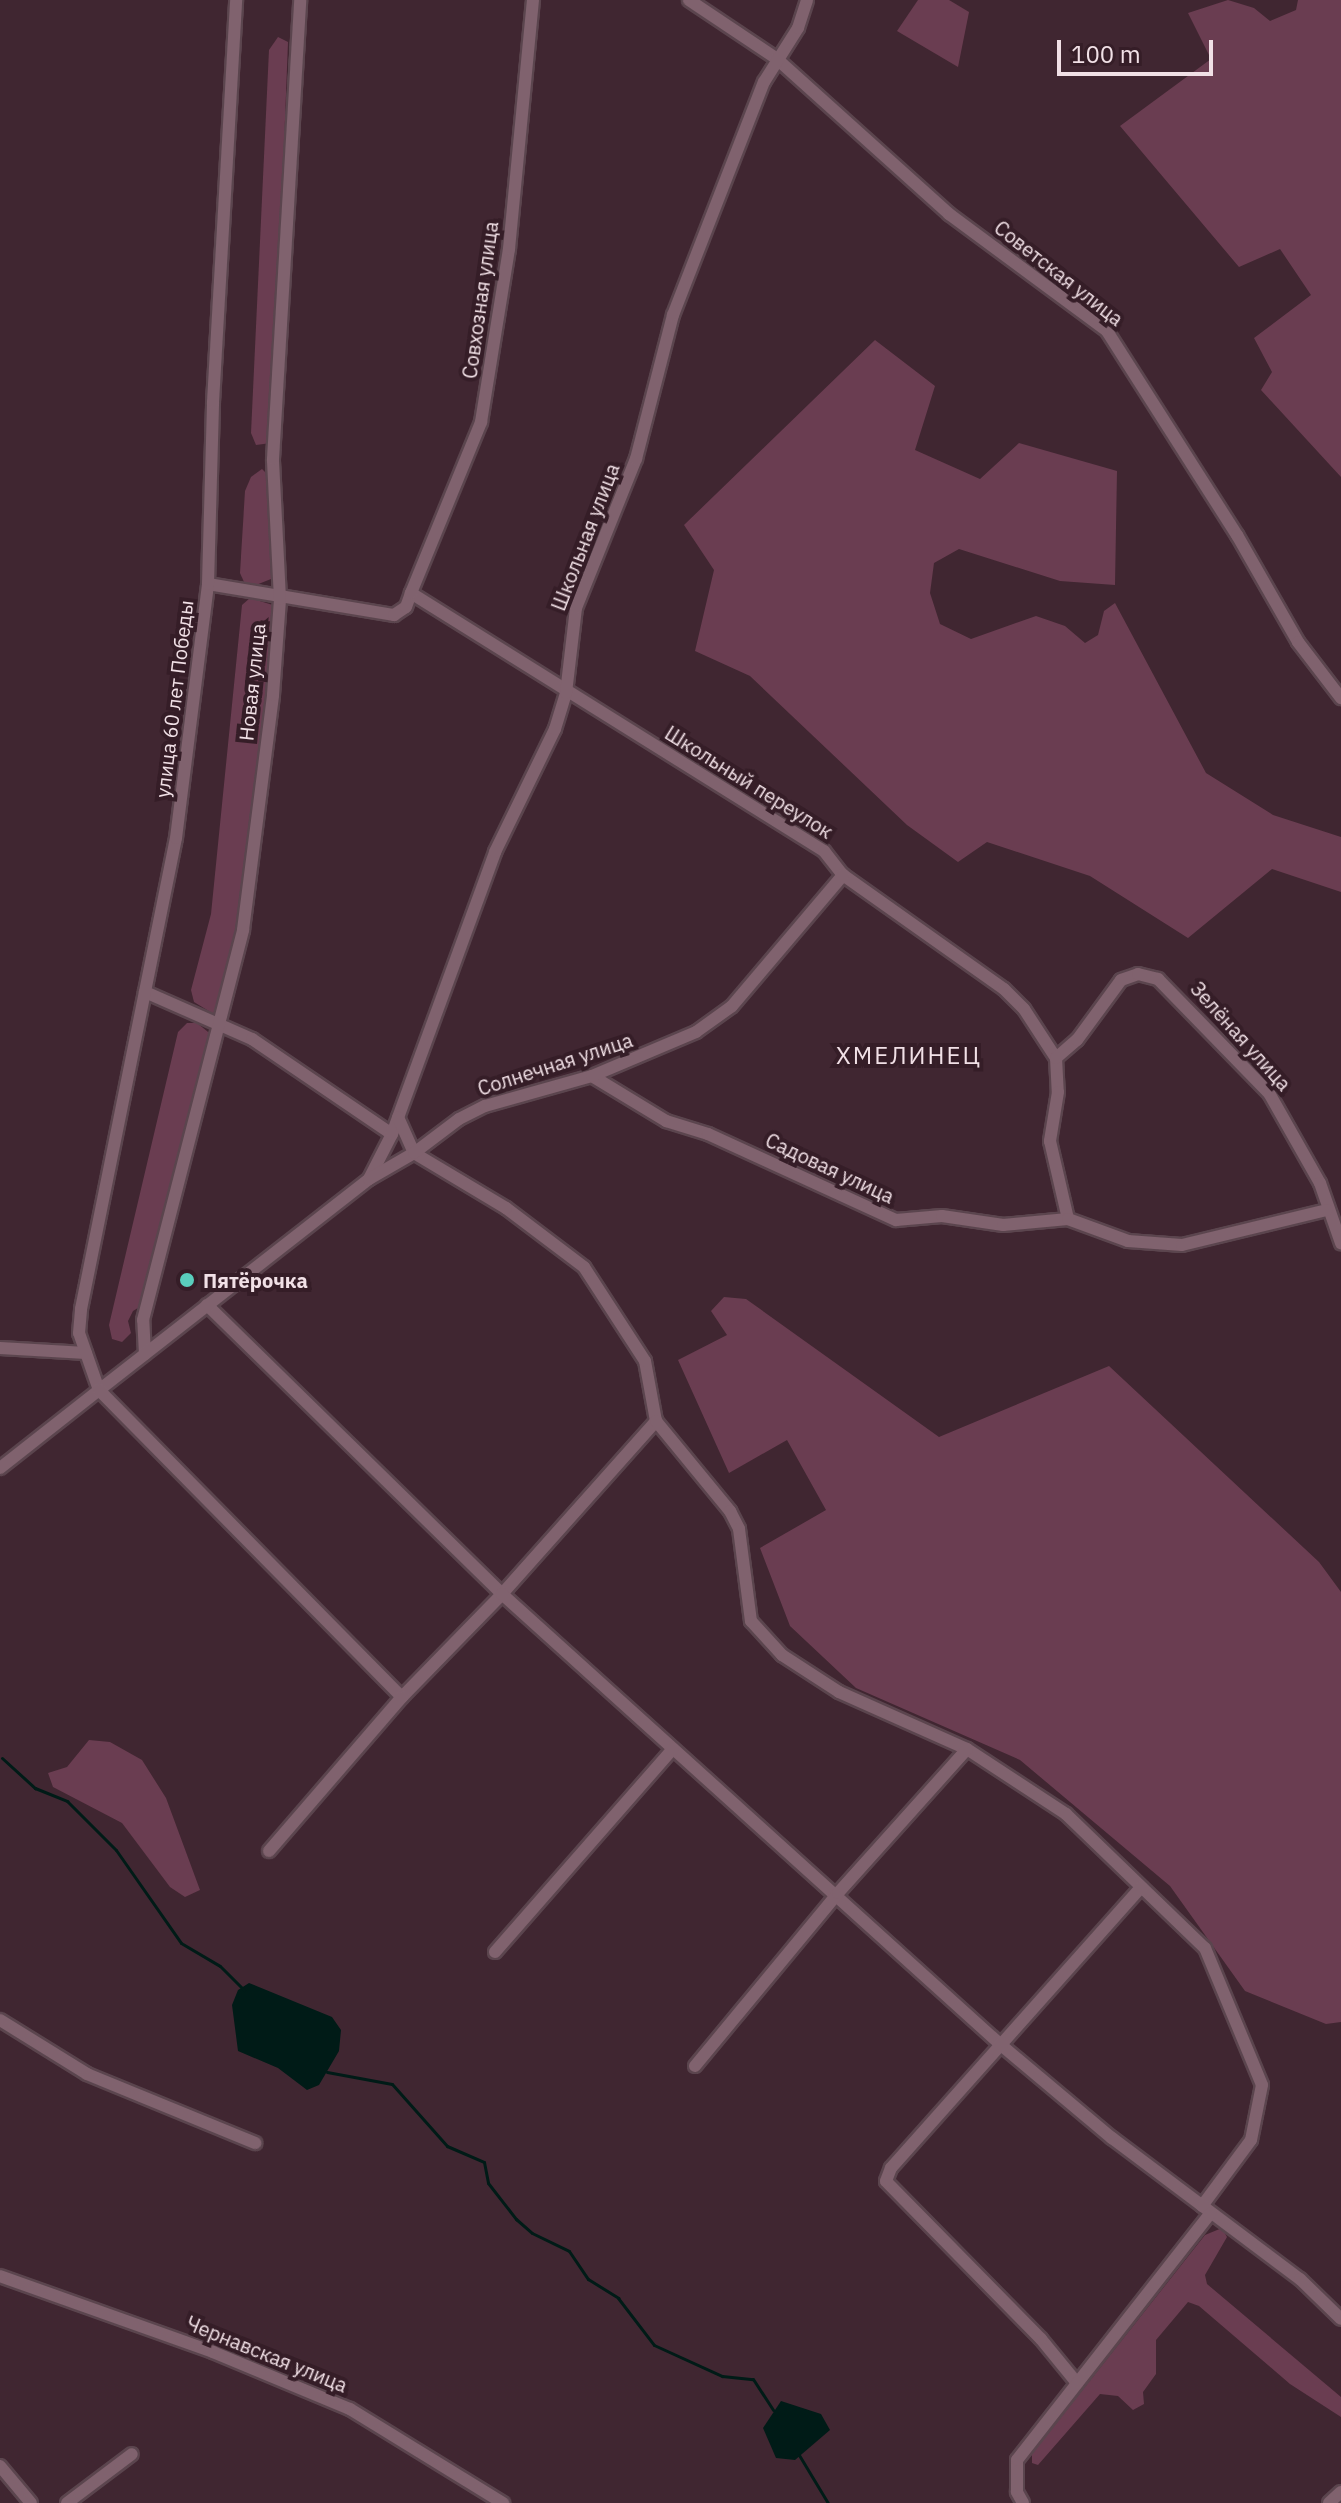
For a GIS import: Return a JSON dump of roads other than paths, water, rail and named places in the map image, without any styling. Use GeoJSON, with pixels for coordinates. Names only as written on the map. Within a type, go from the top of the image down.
{"type":"FeatureCollection","features":[{"type":"Feature","properties":{"kind":"street","name":"улица 60 лет Победы"},"geometry":{"type":"LineString","coordinates":[[99,1390],[79,1333],[81,1309],[176,838],[208,584],[213,402],[236,0]]}},
{"type":"Feature","properties":{"kind":"street","name":"Новая улица"},"geometry":{"type":"LineString","coordinates":[[145,1354],[143,1320],[243,930],[280,599],[273,459],[300,0]]}},
{"type":"Feature","properties":{"kind":"street","name":"Совхозная улица"},"geometry":{"type":"LineString","coordinates":[[411,593],[481,422],[509,249],[533,0]]}},
{"type":"Feature","properties":{"kind":"street","name":"Советская улица"},"geometry":{"type":"LineString","coordinates":[[689,0],[777,59],[949,214],[1107,331],[1237,535],[1298,642],[1341,698]]}},
{"type":"Feature","properties":{"kind":"street","name":"Школьная улица"},"geometry":{"type":"LineString","coordinates":[[369,1179],[392,1134],[495,852],[555,729],[566,693],[576,608],[636,459],[673,315],[720,185],[777,59],[798,28],[807,0]]}},
{"type":"Feature","properties":{"kind":"street"},"geometry":{"type":"LineString","coordinates":[[208,584],[280,599],[394,615],[406,607],[411,593]]}},
{"type":"Feature","properties":{"kind":"street","name":"Школьный переулок"},"geometry":{"type":"LineString","coordinates":[[411,593],[566,693],[784,822],[824,851],[843,875],[1004,989],[1024,1009],[1056,1058]]}},
{"type":"Feature","properties":{"kind":"street","name":"Солнечная улица"},"geometry":{"type":"LineString","coordinates":[[0,1468],[369,1179],[485,1106],[592,1076],[664,1048],[732,1006],[843,875]]}},
{"type":"Feature","properties":{"kind":"street","name":"Зелёная улица"},"geometry":{"type":"LineString","coordinates":[[1056,1058],[1077,1040],[1121,980],[1138,974],[1158,979],[1269,1093],[1320,1183],[1341,1243]]}},
{"type":"Feature","properties":{"kind":"street"},"geometry":{"type":"LineString","coordinates":[[145,992],[252,1039],[392,1134]]}},
{"type":"Feature","properties":{"kind":"street"},"geometry":{"type":"LineString","coordinates":[[1056,1058],[1058,1092],[1050,1141],[1068,1219],[1128,1241],[1182,1245],[1327,1210]]}},
{"type":"Feature","properties":{"kind":"street","name":"Садовая улица"},"geometry":{"type":"LineString","coordinates":[[592,1076],[666,1121],[708,1134],[876,1215],[896,1220],[967,1217],[1003,1225],[1068,1219]]}},
{"type":"Feature","properties":{"kind":"street"},"geometry":{"type":"LineString","coordinates":[[398,1117],[414,1153],[506,1208],[584,1267],[645,1361],[656,1421],[730,1511],[739,1529],[751,1621],[782,1655],[839,1692],[967,1749],[1066,1814],[1205,1948],[1262,2085],[1251,2140],[1207,2209],[1017,2460],[1017,2492],[1023,2503]]}},
{"type":"Feature","properties":{"kind":"street"},"geometry":{"type":"LineString","coordinates":[[207,1305],[502,1594],[838,1893],[1001,2045],[1300,2279],[1341,2319]]}},
{"type":"Feature","properties":{"kind":"street"},"geometry":{"type":"LineString","coordinates":[[0,1348],[86,1353]]}},
{"type":"Feature","properties":{"kind":"street"},"geometry":{"type":"LineString","coordinates":[[99,1390],[402,1697]]}},
{"type":"Feature","properties":{"kind":"street"},"geometry":{"type":"LineString","coordinates":[[269,1851],[402,1697],[502,1594],[656,1421]]}},
{"type":"Feature","properties":{"kind":"street"},"geometry":{"type":"LineString","coordinates":[[495,1952],[673,1749]]}},
{"type":"Feature","properties":{"kind":"street"},"geometry":{"type":"LineString","coordinates":[[695,2066],[838,1893],[967,1749]]}},
{"type":"Feature","properties":{"kind":"street"},"geometry":{"type":"LineString","coordinates":[[1077,2383],[1041,2339],[886,2181],[891,2168],[1141,1887]]}},
{"type":"Feature","properties":{"kind":"street"},"geometry":{"type":"LineString","coordinates":[[0,2020],[99,2080],[255,2143]]}},
{"type":"Feature","properties":{"kind":"street","name":"Чернавская улица"},"geometry":{"type":"LineString","coordinates":[[1,2281],[213,2352],[350,2409],[503,2503]]}},
{"type":"Feature","properties":{"kind":"street"},"geometry":{"type":"LineString","coordinates":[[67,2503],[132,2454]]}},
{"type":"Feature","properties":{"kind":"street"},"geometry":{"type":"LineString","coordinates":[[0,2466],[31,2503]]}},
{"type":"Feature","properties":{"kind":"street"},"geometry":{"type":"LineString","coordinates":[[1329,2503],[1341,2492]]}},
{"type":"Feature","properties":{"kind":"waterway"},"geometry":{"type":"LineString","coordinates":[[2,1758],[35,1788],[67,1801],[116,1850],[181,1943],[220,1966],[244,1990]]}},
{"type":"Feature","properties":{"kind":"waterway"},"geometry":{"type":"LineString","coordinates":[[327,2072],[392,2084],[447,2146],[484,2162],[488,2183],[516,2219],[532,2233],[569,2251],[588,2279],[618,2298],[654,2345],[722,2376],[753,2379],[773,2410]]}},
{"type":"Feature","properties":{"kind":"waterway"},"geometry":{"type":"LineString","coordinates":[[799,2455],[828,2503]]}},
{"type":"Feature","properties":{"kind":"place","name":"Пятёрочка"},"geometry":{"type":"Point","coordinates":[187,1280]}},
{"type":"Feature","properties":{"kind":"district","name":"ХМЕЛИНЕЦ"},"geometry":{"type":"Point","coordinates":[909,1056]}}]}
